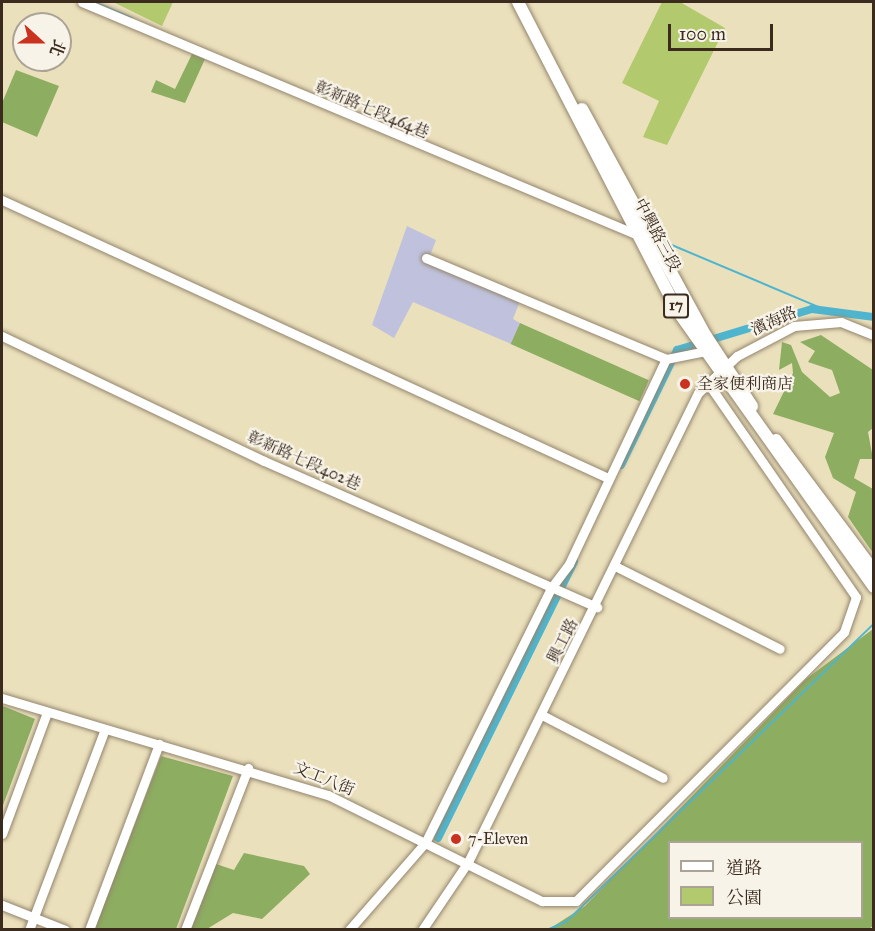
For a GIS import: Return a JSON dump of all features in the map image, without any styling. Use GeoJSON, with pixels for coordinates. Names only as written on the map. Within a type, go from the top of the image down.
{"type":"FeatureCollection","features":[{"type":"Feature","properties":{"kind":"main road","name":"中興路三段"},"geometry":{"type":"LineString","coordinates":[[518,2],[637,234],[705,352],[720,367],[873,571]]}},
{"type":"Feature","properties":{"kind":"main road","name":"中興路三段"},"geometry":{"type":"LineString","coordinates":[[526,2],[652,240],[705,352]]}},
{"type":"Feature","properties":{"kind":"main road","name":"中興路三段"},"geometry":{"type":"LineString","coordinates":[[720,367],[873,587]]}},
{"type":"Feature","properties":{"kind":"street","name":"彰新路七段464巷"},"geometry":{"type":"LineString","coordinates":[[82,2],[652,240]]}},
{"type":"Feature","properties":{"kind":"street"},"geometry":{"type":"LineString","coordinates":[[2,200],[606,477]]}},
{"type":"Feature","properties":{"kind":"street"},"geometry":{"type":"LineString","coordinates":[[426,258],[668,359],[705,352]]}},
{"type":"Feature","properties":{"kind":"street","name":"濱海路"},"geometry":{"type":"LineString","coordinates":[[720,367],[775,333],[809,322],[841,322],[873,335]]}},
{"type":"Feature","properties":{"kind":"street","name":"彰新路七段402巷"},"geometry":{"type":"LineString","coordinates":[[2,336],[597,607]]}},
{"type":"Feature","properties":{"kind":"street"},"geometry":{"type":"LineString","coordinates":[[349,930],[425,843],[551,588],[569,564],[606,477],[668,359]]}},
{"type":"Feature","properties":{"kind":"street","name":"興工路"},"geometry":{"type":"LineString","coordinates":[[422,930],[468,862],[617,567],[707,382],[720,367]]}},
{"type":"Feature","properties":{"kind":"street","name":"文工八街"},"geometry":{"type":"LineString","coordinates":[[2,698],[46,715],[248,768],[328,795],[468,862],[542,901],[576,901],[844,632],[856,597],[707,382]]}},
{"type":"Feature","properties":{"kind":"street"},"geometry":{"type":"LineString","coordinates":[[617,567],[780,649]]}},
{"type":"Feature","properties":{"kind":"street"},"geometry":{"type":"LineString","coordinates":[[2,834],[46,715]]}},
{"type":"Feature","properties":{"kind":"street"},"geometry":{"type":"LineString","coordinates":[[542,715],[663,778]]}},
{"type":"Feature","properties":{"kind":"street"},"geometry":{"type":"LineString","coordinates":[[29,930],[104,732]]}},
{"type":"Feature","properties":{"kind":"street"},"geometry":{"type":"LineString","coordinates":[[89,930],[159,744]]}},
{"type":"Feature","properties":{"kind":"street"},"geometry":{"type":"LineString","coordinates":[[185,930],[248,768]]}},
{"type":"Feature","properties":{"kind":"street"},"geometry":{"type":"LineString","coordinates":[[2,905],[65,930]]}},
{"type":"Feature","properties":{"kind":"shaded area"},"geometry":{"type":"Polygon","coordinates":[[[407,226],[436,240],[428,261],[520,301],[513,319],[520,323],[511,344],[413,302],[394,338],[372,325],[407,226]]]}},
{"type":"Feature","properties":{"kind":"green space"},"geometry":{"type":"Polygon","coordinates":[[[113,2],[173,2],[162,26],[113,2]]]}},
{"type":"Feature","properties":{"kind":"green space"},"geometry":{"type":"Polygon","coordinates":[[[662,2],[680,2],[725,28],[667,145],[643,137],[659,101],[622,83],[662,2]]]}},
{"type":"Feature","properties":{"kind":"green space"},"geometry":{"type":"Polygon","coordinates":[[[192,54],[205,59],[185,103],[151,92],[156,80],[175,89],[192,54]]]}},
{"type":"Feature","properties":{"kind":"green space"},"geometry":{"type":"Polygon","coordinates":[[[15,72],[21,72],[59,86],[37,137],[2,122],[2,103],[15,72]]]}},
{"type":"Feature","properties":{"kind":"green space"},"geometry":{"type":"Polygon","coordinates":[[[520,323],[649,380],[639,401],[511,344],[520,323]]]}},
{"type":"Feature","properties":{"kind":"green space"},"geometry":{"type":"Polygon","coordinates":[[[821,335],[873,370],[873,428],[868,432],[873,459],[860,459],[854,478],[873,489],[873,553],[848,517],[856,492],[833,478],[825,457],[834,433],[773,414],[793,373],[792,363],[779,370],[782,342],[791,345],[802,372],[830,397],[840,393],[832,370],[808,362],[815,351],[800,342],[821,335]]]}},
{"type":"Feature","properties":{"kind":"green space"},"geometry":{"type":"Polygon","coordinates":[[[873,629],[874,925],[869,929],[549,929],[585,906],[806,679],[873,629]]]}},
{"type":"Feature","properties":{"kind":"green space"},"geometry":{"type":"Polygon","coordinates":[[[3,706],[35,719],[2,808],[2,709],[3,706]]]}},
{"type":"Feature","properties":{"kind":"green space"},"geometry":{"type":"Polygon","coordinates":[[[161,756],[233,776],[176,929],[94,930],[161,756]]]}},
{"type":"Feature","properties":{"kind":"green space"},"geometry":{"type":"Polygon","coordinates":[[[244,853],[304,866],[310,874],[262,919],[233,913],[207,929],[187,930],[213,863],[234,870],[244,853]]]}},
{"type":"Feature","properties":{"kind":"waterway"},"geometry":{"type":"LineString","coordinates":[[94,2],[132,18]]}},
{"type":"Feature","properties":{"kind":"waterway"},"geometry":{"type":"LineString","coordinates":[[660,240],[828,311]]}},
{"type":"Feature","properties":{"kind":"waterway"},"geometry":{"type":"LineString","coordinates":[[621,465],[677,350],[812,309],[874,317]]}},
{"type":"Feature","properties":{"kind":"waterway"},"geometry":{"type":"LineString","coordinates":[[438,838],[574,562]]}},
{"type":"Feature","properties":{"kind":"waterway"},"geometry":{"type":"LineString","coordinates":[[547,930],[567,921],[874,624]]}},
{"type":"Feature","properties":{"kind":"place","name":"全家便利商店"},"geometry":{"type":"Point","coordinates":[685,384]}},
{"type":"Feature","properties":{"kind":"place","name":"7-Eleven"},"geometry":{"type":"Point","coordinates":[456,839]}}]}
